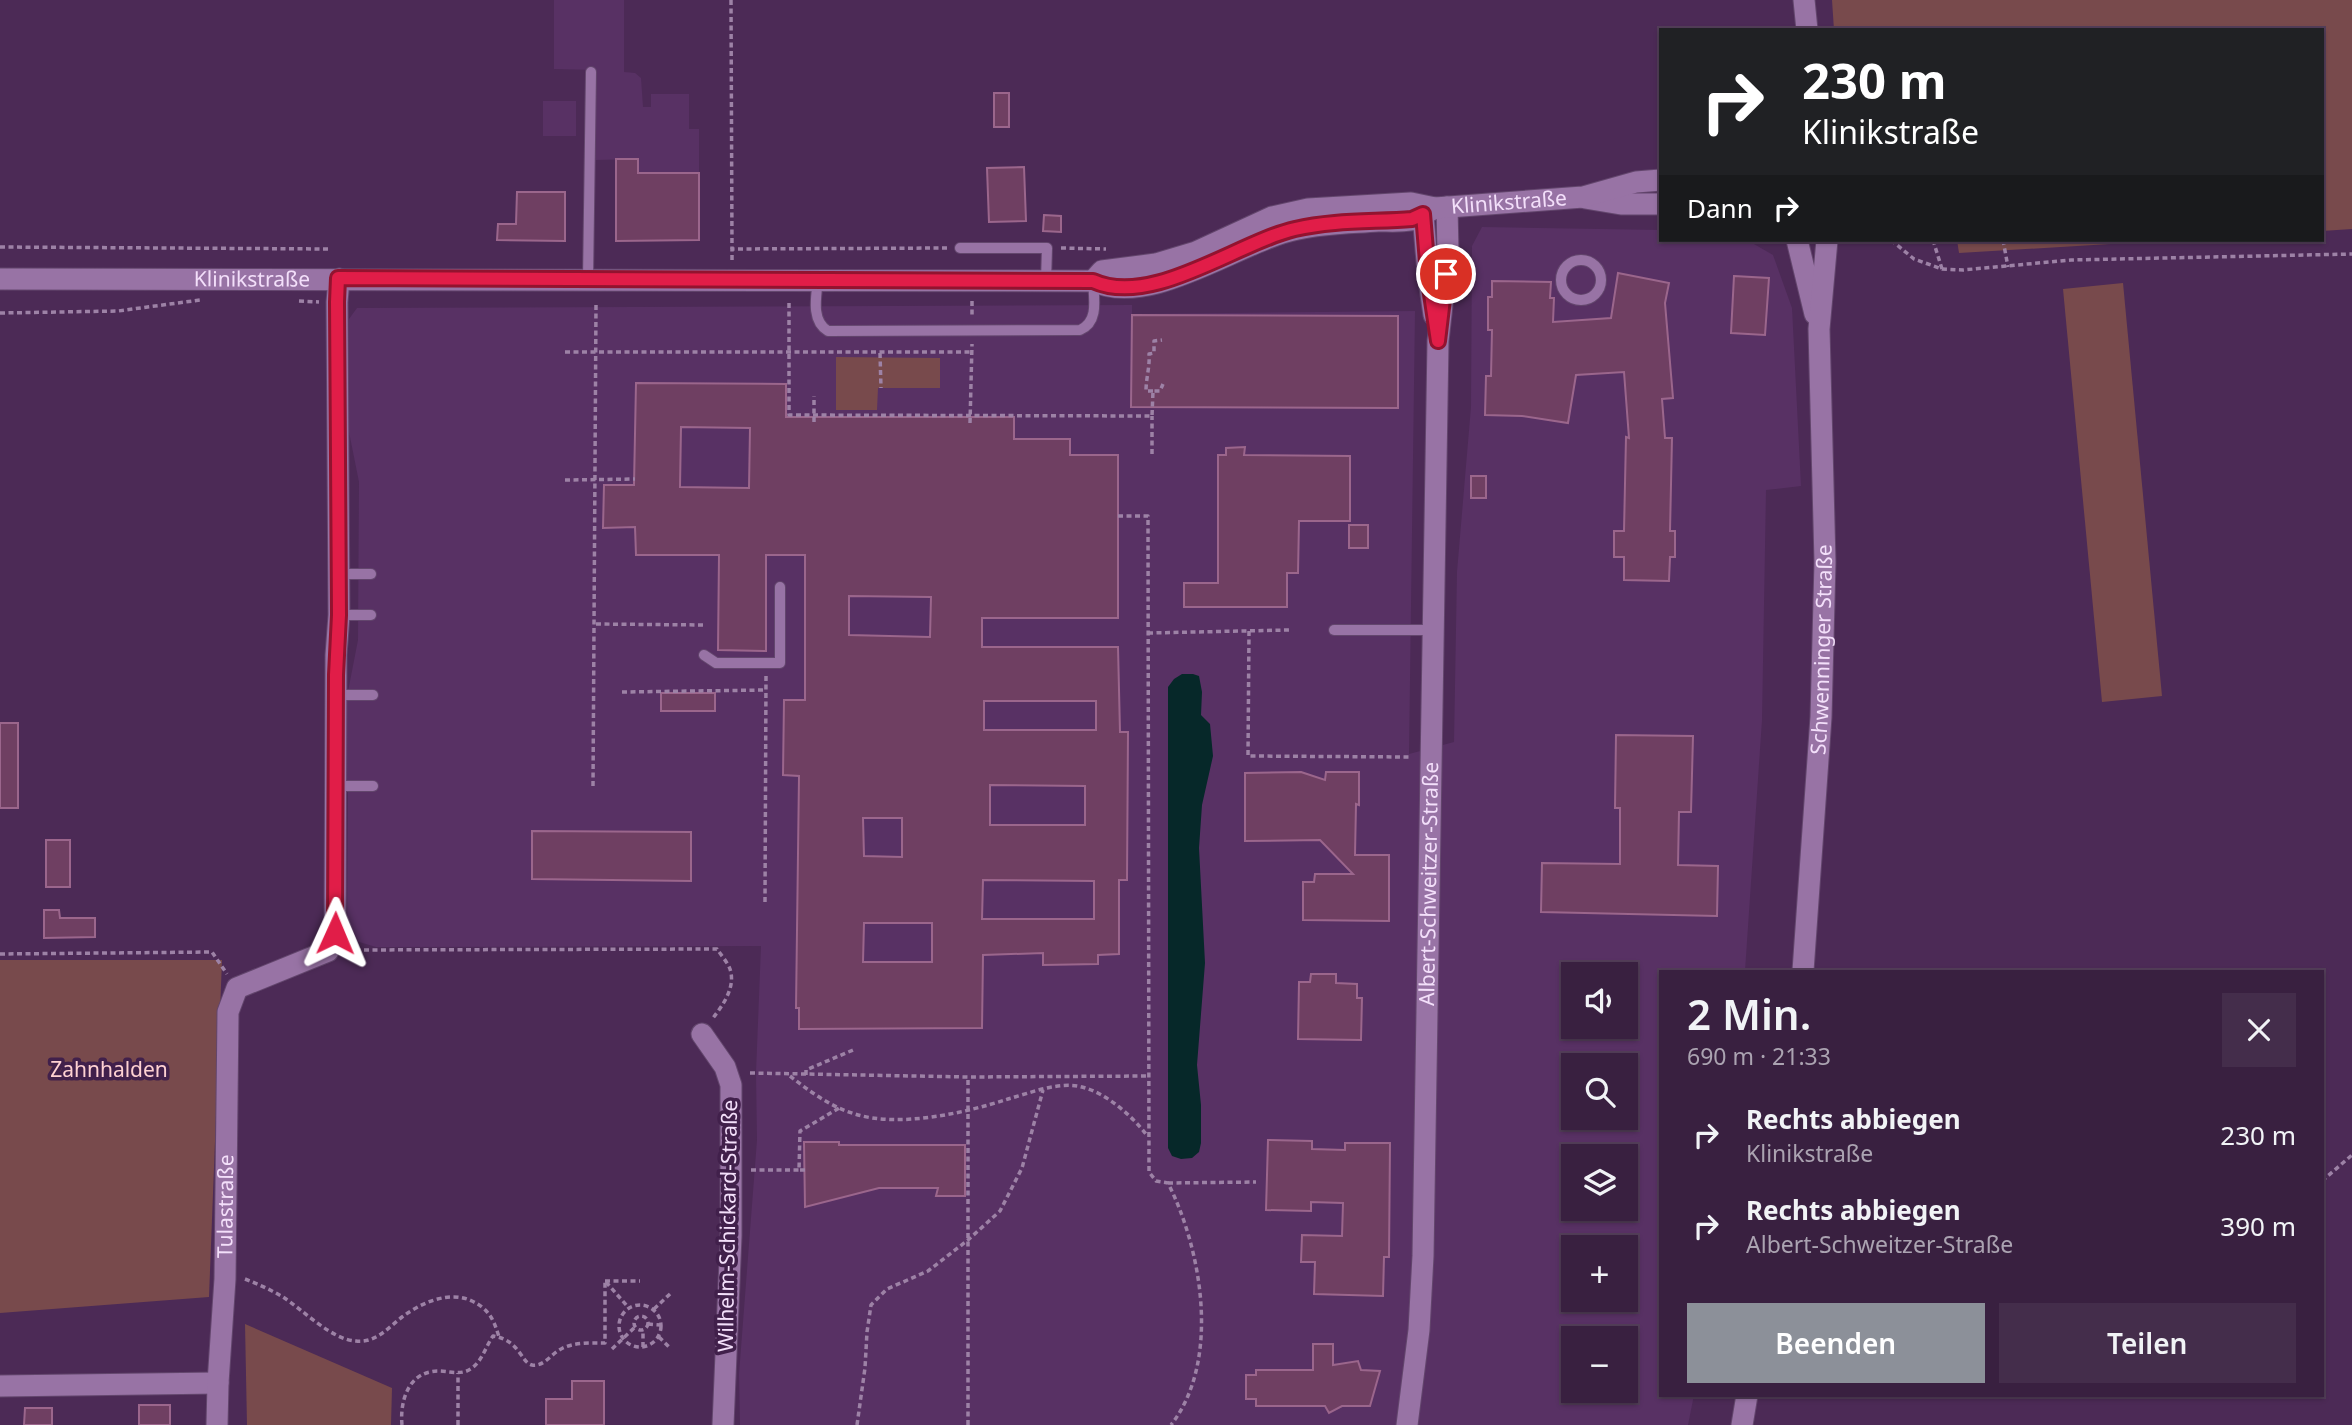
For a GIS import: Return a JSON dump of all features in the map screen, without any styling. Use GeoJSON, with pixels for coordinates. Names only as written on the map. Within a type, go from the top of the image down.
{"type":"FeatureCollection","features":[{"type":"Feature","properties":{"kind":"street"},"geometry":{"type":"LineString","coordinates":[[1793,0],[1793,28]]}},
{"type":"Feature","properties":{"kind":"street"},"geometry":{"type":"LineString","coordinates":[[1804,0],[1807,28]]}},
{"type":"Feature","properties":{"kind":"street","name":"Klinikstraße"},"geometry":{"type":"LineString","coordinates":[[0,279],[1093,281],[1102,271],[1156,264],[1196,252],[1272,217],[1308,209],[1411,203],[1435,210],[1583,197],[1636,182],[1659,180]]}},
{"type":"Feature","properties":{"kind":"street","name":"Klinikstraße"},"geometry":{"type":"LineString","coordinates":[[1583,197],[1621,204],[1659,204]]}},
{"type":"Feature","properties":{"kind":"street","name":"Albert-Schweitzer-Straße"},"geometry":{"type":"LineString","coordinates":[[1407,1425],[1419,1330],[1423,1256],[1438,341],[1428,274],[1435,210]]}},
{"type":"Feature","properties":{"kind":"street","name":"Schwenninger Straße"},"geometry":{"type":"LineString","coordinates":[[1797,242],[1819,329]]}},
{"type":"Feature","properties":{"kind":"street","name":"Schwenninger Straße"},"geometry":{"type":"LineString","coordinates":[[1803,970],[1822,704],[1825,562],[1819,329],[1827,242]]}},
{"type":"Feature","properties":{"kind":"street"},"geometry":{"type":"LineString","coordinates":[[237,988],[328,951],[335,933],[335,695],[339,615],[338,278]]}},
{"type":"Feature","properties":{"kind":"street","name":"Tulastraße"},"geometry":{"type":"LineString","coordinates":[[218,1425],[225,1279],[229,1012],[237,988]]}},
{"type":"Feature","properties":{"kind":"street","name":"Wilhelm-Schickard-Straße"},"geometry":{"type":"LineString","coordinates":[[702,1034],[724,1067],[731,1085],[732,1236],[723,1425]]}},
{"type":"Feature","properties":{"kind":"street"},"geometry":{"type":"LineString","coordinates":[[0,1386],[218,1383]]}},
{"type":"Feature","properties":{"kind":"street"},"geometry":{"type":"LineString","coordinates":[[1742,1425],[1747,1397]]}},
{"type":"Feature","properties":{"kind":"lane"},"geometry":{"type":"LineString","coordinates":[[588,279],[591,72]]}},
{"type":"Feature","properties":{"kind":"lane"},"geometry":{"type":"LineString","coordinates":[[960,248],[1047,248],[1046,281]]}},
{"type":"Feature","properties":{"kind":"lane"},"geometry":{"type":"LineString","coordinates":[[818,280],[817,318],[820,326],[828,331],[1080,330],[1088,327],[1093,318],[1093,281]]}},
{"type":"Feature","properties":{"kind":"lane"},"geometry":{"type":"LineString","coordinates":[[338,574],[371,574]]}},
{"type":"Feature","properties":{"kind":"lane"},"geometry":{"type":"LineString","coordinates":[[704,655],[716,663],[780,663],[780,587]]}},
{"type":"Feature","properties":{"kind":"lane"},"geometry":{"type":"LineString","coordinates":[[339,615],[371,615]]}},
{"type":"Feature","properties":{"kind":"lane"},"geometry":{"type":"LineString","coordinates":[[1334,630],[1433,631]]}},
{"type":"Feature","properties":{"kind":"lane"},"geometry":{"type":"LineString","coordinates":[[335,695],[373,695]]}},
{"type":"Feature","properties":{"kind":"lane"},"geometry":{"type":"LineString","coordinates":[[334,786],[373,786]]}},
{"type":"Feature","properties":{"kind":"path"},"geometry":{"type":"LineString","coordinates":[[731,0],[733,280]]}},
{"type":"Feature","properties":{"kind":"path"},"geometry":{"type":"LineString","coordinates":[[1893,242],[1914,259],[1942,269],[1963,270],[2071,260],[2352,254]]}},
{"type":"Feature","properties":{"kind":"path"},"geometry":{"type":"LineString","coordinates":[[1934,242],[1942,269]]}},
{"type":"Feature","properties":{"kind":"path"},"geometry":{"type":"LineString","coordinates":[[2003,242],[2008,267]]}},
{"type":"Feature","properties":{"kind":"path"},"geometry":{"type":"LineString","coordinates":[[0,247],[331,249]]}},
{"type":"Feature","properties":{"kind":"path"},"geometry":{"type":"LineString","coordinates":[[732,249],[960,248]]}},
{"type":"Feature","properties":{"kind":"path"},"geometry":{"type":"LineString","coordinates":[[1047,248],[1109,249]]}},
{"type":"Feature","properties":{"kind":"path"},"geometry":{"type":"LineString","coordinates":[[0,313],[118,311],[207,300]]}},
{"type":"Feature","properties":{"kind":"path"},"geometry":{"type":"LineString","coordinates":[[297,301],[323,302]]}},
{"type":"Feature","properties":{"kind":"path"},"geometry":{"type":"LineString","coordinates":[[972,301],[972,320]]}},
{"type":"Feature","properties":{"kind":"path"},"geometry":{"type":"LineString","coordinates":[[789,303],[789,415],[1152,416]]}},
{"type":"Feature","properties":{"kind":"path"},"geometry":{"type":"LineString","coordinates":[[593,786],[596,304]]}},
{"type":"Feature","properties":{"kind":"path"},"geometry":{"type":"LineString","coordinates":[[1162,340],[1154,341],[1154,353],[1149,354],[1150,368],[1146,378],[1146,391],[1160,391],[1163,384]]}},
{"type":"Feature","properties":{"kind":"path"},"geometry":{"type":"LineString","coordinates":[[970,423],[972,342]]}},
{"type":"Feature","properties":{"kind":"path"},"geometry":{"type":"LineString","coordinates":[[565,352],[971,352]]}},
{"type":"Feature","properties":{"kind":"path"},"geometry":{"type":"LineString","coordinates":[[880,352],[881,388]]}},
{"type":"Feature","properties":{"kind":"path"},"geometry":{"type":"LineString","coordinates":[[1152,454],[1153,391]]}},
{"type":"Feature","properties":{"kind":"path"},"geometry":{"type":"LineString","coordinates":[[814,396],[814,422]]}},
{"type":"Feature","properties":{"kind":"path"},"geometry":{"type":"LineString","coordinates":[[892,415],[892,422]]}},
{"type":"Feature","properties":{"kind":"path"},"geometry":{"type":"LineString","coordinates":[[565,480],[635,479]]}},
{"type":"Feature","properties":{"kind":"path"},"geometry":{"type":"LineString","coordinates":[[1118,516],[1148,516],[1149,1172],[1156,1181],[1168,1183],[1256,1182]]}},
{"type":"Feature","properties":{"kind":"path"},"geometry":{"type":"LineString","coordinates":[[596,624],[704,625]]}},
{"type":"Feature","properties":{"kind":"path"},"geometry":{"type":"LineString","coordinates":[[1148,633],[1289,630]]}},
{"type":"Feature","properties":{"kind":"path"},"geometry":{"type":"LineString","coordinates":[[1249,631],[1248,756],[1412,757]]}},
{"type":"Feature","properties":{"kind":"path"},"geometry":{"type":"LineString","coordinates":[[765,902],[766,663]]}},
{"type":"Feature","properties":{"kind":"path"},"geometry":{"type":"LineString","coordinates":[[622,692],[766,690]]}},
{"type":"Feature","properties":{"kind":"path"},"geometry":{"type":"LineString","coordinates":[[328,951],[717,949],[730,969],[730,988],[726,999],[702,1034]]}},
{"type":"Feature","properties":{"kind":"path"},"geometry":{"type":"LineString","coordinates":[[0,954],[212,952],[237,988]]}},
{"type":"Feature","properties":{"kind":"path"},"geometry":{"type":"LineString","coordinates":[[806,1074],[806,1070],[853,1050]]}},
{"type":"Feature","properties":{"kind":"path"},"geometry":{"type":"LineString","coordinates":[[750,1073],[968,1077],[1147,1076]]}},
{"type":"Feature","properties":{"kind":"path"},"geometry":{"type":"LineString","coordinates":[[789,1074],[813,1094],[855,1114],[891,1119],[968,1112],[1043,1090],[1064,1086],[1082,1087],[1106,1098],[1137,1122],[1148,1135]]}},
{"type":"Feature","properties":{"kind":"path"},"geometry":{"type":"LineString","coordinates":[[968,1077],[968,1425]]}},
{"type":"Feature","properties":{"kind":"path"},"geometry":{"type":"LineString","coordinates":[[857,1425],[871,1305],[887,1289],[928,1271],[1000,1211],[1022,1168],[1043,1090]]}},
{"type":"Feature","properties":{"kind":"path"},"geometry":{"type":"LineString","coordinates":[[799,1170],[800,1131],[841,1107]]}},
{"type":"Feature","properties":{"kind":"path"},"geometry":{"type":"LineString","coordinates":[[2324,1179],[2352,1155]]}},
{"type":"Feature","properties":{"kind":"path"},"geometry":{"type":"LineString","coordinates":[[751,1170],[805,1170]]}},
{"type":"Feature","properties":{"kind":"path"},"geometry":{"type":"LineString","coordinates":[[1168,1183],[1180,1206],[1194,1249],[1201,1325],[1198,1360],[1191,1388],[1179,1415],[1171,1425]]}},
{"type":"Feature","properties":{"kind":"path"},"geometry":{"type":"LineString","coordinates":[[225,1279],[245,1279],[265,1287],[319,1324],[354,1342],[370,1341],[424,1304],[446,1296],[467,1298],[483,1306],[494,1320],[499,1337]]}},
{"type":"Feature","properties":{"kind":"path"},"geometry":{"type":"LineString","coordinates":[[402,1425],[401,1414],[406,1392],[418,1377],[431,1371],[458,1373],[470,1370],[493,1336],[506,1338],[527,1363],[534,1365],[543,1363],[563,1348],[583,1343],[605,1343],[605,1281]]}},
{"type":"Feature","properties":{"kind":"path"},"geometry":{"type":"LineString","coordinates":[[605,1281],[640,1281]]}},
{"type":"Feature","properties":{"kind":"path"},"geometry":{"type":"LineString","coordinates":[[605,1281],[628,1307]]}},
{"type":"Feature","properties":{"kind":"path"},"geometry":{"type":"LineString","coordinates":[[654,1309],[671,1293]]}},
{"type":"Feature","properties":{"kind":"path"},"geometry":{"type":"LineString","coordinates":[[641,1317],[642,1304]]}},
{"type":"Feature","properties":{"kind":"path"},"geometry":{"type":"LineString","coordinates":[[642,1304],[654,1309],[661,1325],[658,1337],[652,1344],[635,1347],[622,1339],[618,1328],[620,1316],[628,1307],[642,1304]]}},
{"type":"Feature","properties":{"kind":"path"},"geometry":{"type":"LineString","coordinates":[[612,1349],[635,1327],[635,1320],[641,1317],[648,1320],[648,1324]]}},
{"type":"Feature","properties":{"kind":"path"},"geometry":{"type":"LineString","coordinates":[[648,1324],[661,1325]]}},
{"type":"Feature","properties":{"kind":"path"},"geometry":{"type":"LineString","coordinates":[[643,1347],[643,1330],[648,1324]]}},
{"type":"Feature","properties":{"kind":"path"},"geometry":{"type":"LineString","coordinates":[[635,1327],[643,1330]]}},
{"type":"Feature","properties":{"kind":"path"},"geometry":{"type":"LineString","coordinates":[[658,1337],[670,1348]]}},
{"type":"Feature","properties":{"kind":"path"},"geometry":{"type":"LineString","coordinates":[[458,1373],[458,1425]]}},
{"type":"Feature","properties":{"kind":"shaded area"},"geometry":{"type":"Polygon","coordinates":[[[554,0],[624,0],[624,72],[635,73],[641,78],[643,107],[651,107],[651,94],[689,94],[689,129],[699,129],[699,173],[638,173],[638,159],[595,160],[596,70],[554,69],[554,0]]]}},
{"type":"Feature","properties":{"kind":"shaded area"},"geometry":{"type":"Polygon","coordinates":[[[543,101],[576,101],[576,136],[543,136],[543,101]]]}},
{"type":"Feature","properties":{"kind":"shaded area"},"geometry":{"type":"Polygon","coordinates":[[[1482,227],[1659,230],[1659,242],[1750,242],[1773,255],[1792,308],[1801,486],[1766,490],[1762,720],[1745,970],[1659,970],[1659,1397],[1694,1397],[1688,1425],[740,1425],[739,1374],[757,1140],[756,1073],[761,946],[376,947],[356,941],[347,935],[348,793],[345,770],[345,707],[358,640],[359,482],[348,427],[349,319],[357,308],[1132,305],[1132,314],[1415,311],[1409,754],[1454,742],[1457,572],[1471,407],[1472,246],[1482,227]]]}},
{"type":"Feature","properties":{"kind":"shaded area"},"geometry":{"type":"Polygon","coordinates":[[[1182,674],[1199,676],[1202,692],[1201,715],[1210,724],[1213,756],[1202,805],[1199,848],[1205,963],[1197,1065],[1201,1143],[1199,1152],[1192,1158],[1181,1159],[1172,1156],[1168,1148],[1168,687],[1182,674]]]}},
{"type":"Feature","properties":{"kind":"green space"},"geometry":{"type":"Polygon","coordinates":[[[1832,0],[2352,0],[2352,229],[2324,231],[2324,28],[1834,28],[1832,0]]]}},
{"type":"Feature","properties":{"kind":"green space"},"geometry":{"type":"Polygon","coordinates":[[[1957,242],[2143,242],[1959,253],[1957,242]]]}},
{"type":"Feature","properties":{"kind":"green space"},"geometry":{"type":"Polygon","coordinates":[[[2123,283],[2162,696],[2102,702],[2063,289],[2123,283]]]}},
{"type":"Feature","properties":{"kind":"green space"},"geometry":{"type":"Polygon","coordinates":[[[836,357],[940,358],[940,388],[878,388],[877,410],[836,410],[836,357]]]}},
{"type":"Feature","properties":{"kind":"green space","name":"Zahnhalden"},"geometry":{"type":"Polygon","coordinates":[[[0,960],[222,960],[209,1297],[0,1313],[0,960]]]}},
{"type":"Feature","properties":{"kind":"green space"},"geometry":{"type":"Polygon","coordinates":[[[245,1324],[392,1388],[391,1425],[247,1425],[245,1324]]]}},
{"type":"Feature","properties":{"kind":"building"},"geometry":{"type":"Polygon","coordinates":[[[994,93],[1009,93],[1009,127],[994,127],[994,93]]]}},
{"type":"Feature","properties":{"kind":"building"},"geometry":{"type":"Polygon","coordinates":[[[616,159],[638,159],[638,173],[699,173],[699,240],[616,241],[616,159]]]}},
{"type":"Feature","properties":{"kind":"building"},"geometry":{"type":"Polygon","coordinates":[[[1024,167],[1026,221],[989,222],[987,168],[1024,167]]]}},
{"type":"Feature","properties":{"kind":"building"},"geometry":{"type":"Polygon","coordinates":[[[517,192],[565,192],[565,241],[497,240],[498,224],[516,224],[517,192]]]}},
{"type":"Feature","properties":{"kind":"building"},"geometry":{"type":"Polygon","coordinates":[[[1044,215],[1061,216],[1061,232],[1043,231],[1044,215]]]}},
{"type":"Feature","properties":{"kind":"building"},"geometry":{"type":"Polygon","coordinates":[[[1618,273],[1669,283],[1665,303],[1673,398],[1662,399],[1665,438],[1672,438],[1670,531],[1675,531],[1675,557],[1670,557],[1669,581],[1624,580],[1624,557],[1614,557],[1614,531],[1624,531],[1626,437],[1629,438],[1624,372],[1576,375],[1568,423],[1522,416],[1485,415],[1486,376],[1491,376],[1492,330],[1488,330],[1488,297],[1492,297],[1492,281],[1551,282],[1550,298],[1554,298],[1553,322],[1611,318],[1618,273]]]}},
{"type":"Feature","properties":{"kind":"building"},"geometry":{"type":"Polygon","coordinates":[[[1734,276],[1769,278],[1765,335],[1731,333],[1734,276]]]}},
{"type":"Feature","properties":{"kind":"building"},"geometry":{"type":"Polygon","coordinates":[[[1132,315],[1398,316],[1398,408],[1131,407],[1132,315]]]}},
{"type":"Feature","properties":{"kind":"building"},"geometry":{"type":"Polygon","coordinates":[[[636,383],[786,384],[786,417],[1014,417],[1014,439],[1070,439],[1070,455],[1118,455],[1118,618],[982,618],[982,647],[1118,647],[1120,732],[1128,732],[1127,880],[1119,880],[1119,954],[1098,955],[1098,964],[1043,965],[1043,953],[983,955],[982,1028],[799,1029],[799,1008],[796,1008],[799,776],[783,775],[784,700],[805,700],[805,555],[766,555],[766,651],[718,650],[719,555],[636,555],[635,527],[603,528],[604,485],[634,485],[636,383]],[[681,427],[680,487],[749,488],[750,428],[681,427]],[[849,596],[849,635],[930,637],[931,597],[849,596]],[[984,701],[984,730],[1096,730],[1096,701],[984,701]],[[990,785],[990,825],[1085,825],[1085,786],[990,785]],[[863,818],[864,856],[902,857],[902,818],[863,818]],[[983,880],[982,919],[1094,919],[1094,881],[983,880]],[[864,923],[863,962],[932,962],[932,923],[864,923]]]}},
{"type":"Feature","properties":{"kind":"building"},"geometry":{"type":"Polygon","coordinates":[[[1245,447],[1244,455],[1350,456],[1350,521],[1299,521],[1298,573],[1287,573],[1287,607],[1184,607],[1184,583],[1218,583],[1218,455],[1226,455],[1226,448],[1245,447]]]}},
{"type":"Feature","properties":{"kind":"building"},"geometry":{"type":"Polygon","coordinates":[[[1471,476],[1486,476],[1486,498],[1471,498],[1471,476]]]}},
{"type":"Feature","properties":{"kind":"building"},"geometry":{"type":"Polygon","coordinates":[[[1349,525],[1368,525],[1368,548],[1349,548],[1349,525]]]}},
{"type":"Feature","properties":{"kind":"building"},"geometry":{"type":"Polygon","coordinates":[[[661,693],[715,693],[715,711],[661,711],[661,693]]]}},
{"type":"Feature","properties":{"kind":"building"},"geometry":{"type":"Polygon","coordinates":[[[0,723],[18,723],[18,808],[0,808],[0,723]]]}},
{"type":"Feature","properties":{"kind":"building"},"geometry":{"type":"Polygon","coordinates":[[[1616,735],[1693,736],[1691,812],[1679,812],[1678,865],[1718,866],[1717,916],[1541,912],[1542,863],[1620,864],[1620,808],[1615,808],[1616,735]]]}},
{"type":"Feature","properties":{"kind":"building"},"geometry":{"type":"Polygon","coordinates":[[[1301,772],[1325,780],[1326,772],[1359,772],[1355,855],[1389,855],[1389,921],[1303,920],[1303,882],[1314,882],[1315,874],[1353,874],[1320,840],[1245,841],[1245,773],[1301,772]]]}},
{"type":"Feature","properties":{"kind":"building"},"geometry":{"type":"Polygon","coordinates":[[[532,831],[691,832],[691,881],[532,879],[532,831]]]}},
{"type":"Feature","properties":{"kind":"building"},"geometry":{"type":"Polygon","coordinates":[[[46,840],[70,840],[70,887],[46,887],[46,840]]]}},
{"type":"Feature","properties":{"kind":"building"},"geometry":{"type":"Polygon","coordinates":[[[44,910],[59,910],[60,918],[95,918],[95,937],[44,938],[44,910]]]}},
{"type":"Feature","properties":{"kind":"building"},"geometry":{"type":"Polygon","coordinates":[[[1311,974],[1336,974],[1336,983],[1357,984],[1357,998],[1362,998],[1361,1040],[1298,1039],[1299,982],[1310,982],[1311,974]]]}},
{"type":"Feature","properties":{"kind":"building"},"geometry":{"type":"Polygon","coordinates":[[[1268,1140],[1312,1141],[1312,1149],[1345,1150],[1345,1143],[1390,1143],[1389,1257],[1384,1257],[1383,1296],[1314,1294],[1315,1262],[1301,1262],[1302,1235],[1342,1236],[1343,1203],[1311,1202],[1311,1211],[1266,1210],[1268,1140]]]}},
{"type":"Feature","properties":{"kind":"building"},"geometry":{"type":"Polygon","coordinates":[[[804,1142],[839,1142],[839,1145],[965,1145],[965,1196],[936,1196],[938,1188],[879,1188],[805,1207],[804,1142]]]}},
{"type":"Feature","properties":{"kind":"building"},"geometry":{"type":"Polygon","coordinates":[[[1313,1344],[1333,1344],[1333,1365],[1358,1361],[1361,1370],[1380,1371],[1370,1406],[1342,1406],[1329,1413],[1325,1406],[1256,1406],[1256,1399],[1246,1399],[1246,1375],[1256,1375],[1256,1370],[1313,1370],[1313,1344]]]}},
{"type":"Feature","properties":{"kind":"building"},"geometry":{"type":"Polygon","coordinates":[[[572,1381],[604,1381],[604,1425],[546,1425],[546,1399],[572,1399],[572,1381]]]}},
{"type":"Feature","properties":{"kind":"building"},"geometry":{"type":"Polygon","coordinates":[[[139,1405],[170,1405],[170,1425],[139,1425],[139,1405]]]}},
{"type":"Feature","properties":{"kind":"building"},"geometry":{"type":"Polygon","coordinates":[[[25,1408],[52,1408],[52,1425],[24,1425],[25,1408]]]}},
{"type":"Feature","properties":{"kind":"route"},"geometry":{"type":"LineString","coordinates":[[335,933],[334,786],[339,615],[338,278],[1093,281],[1105,286],[1128,287],[1159,282],[1205,267],[1267,237],[1296,229],[1324,224],[1412,219],[1423,214],[1438,341],[1446,274]]}}]}
